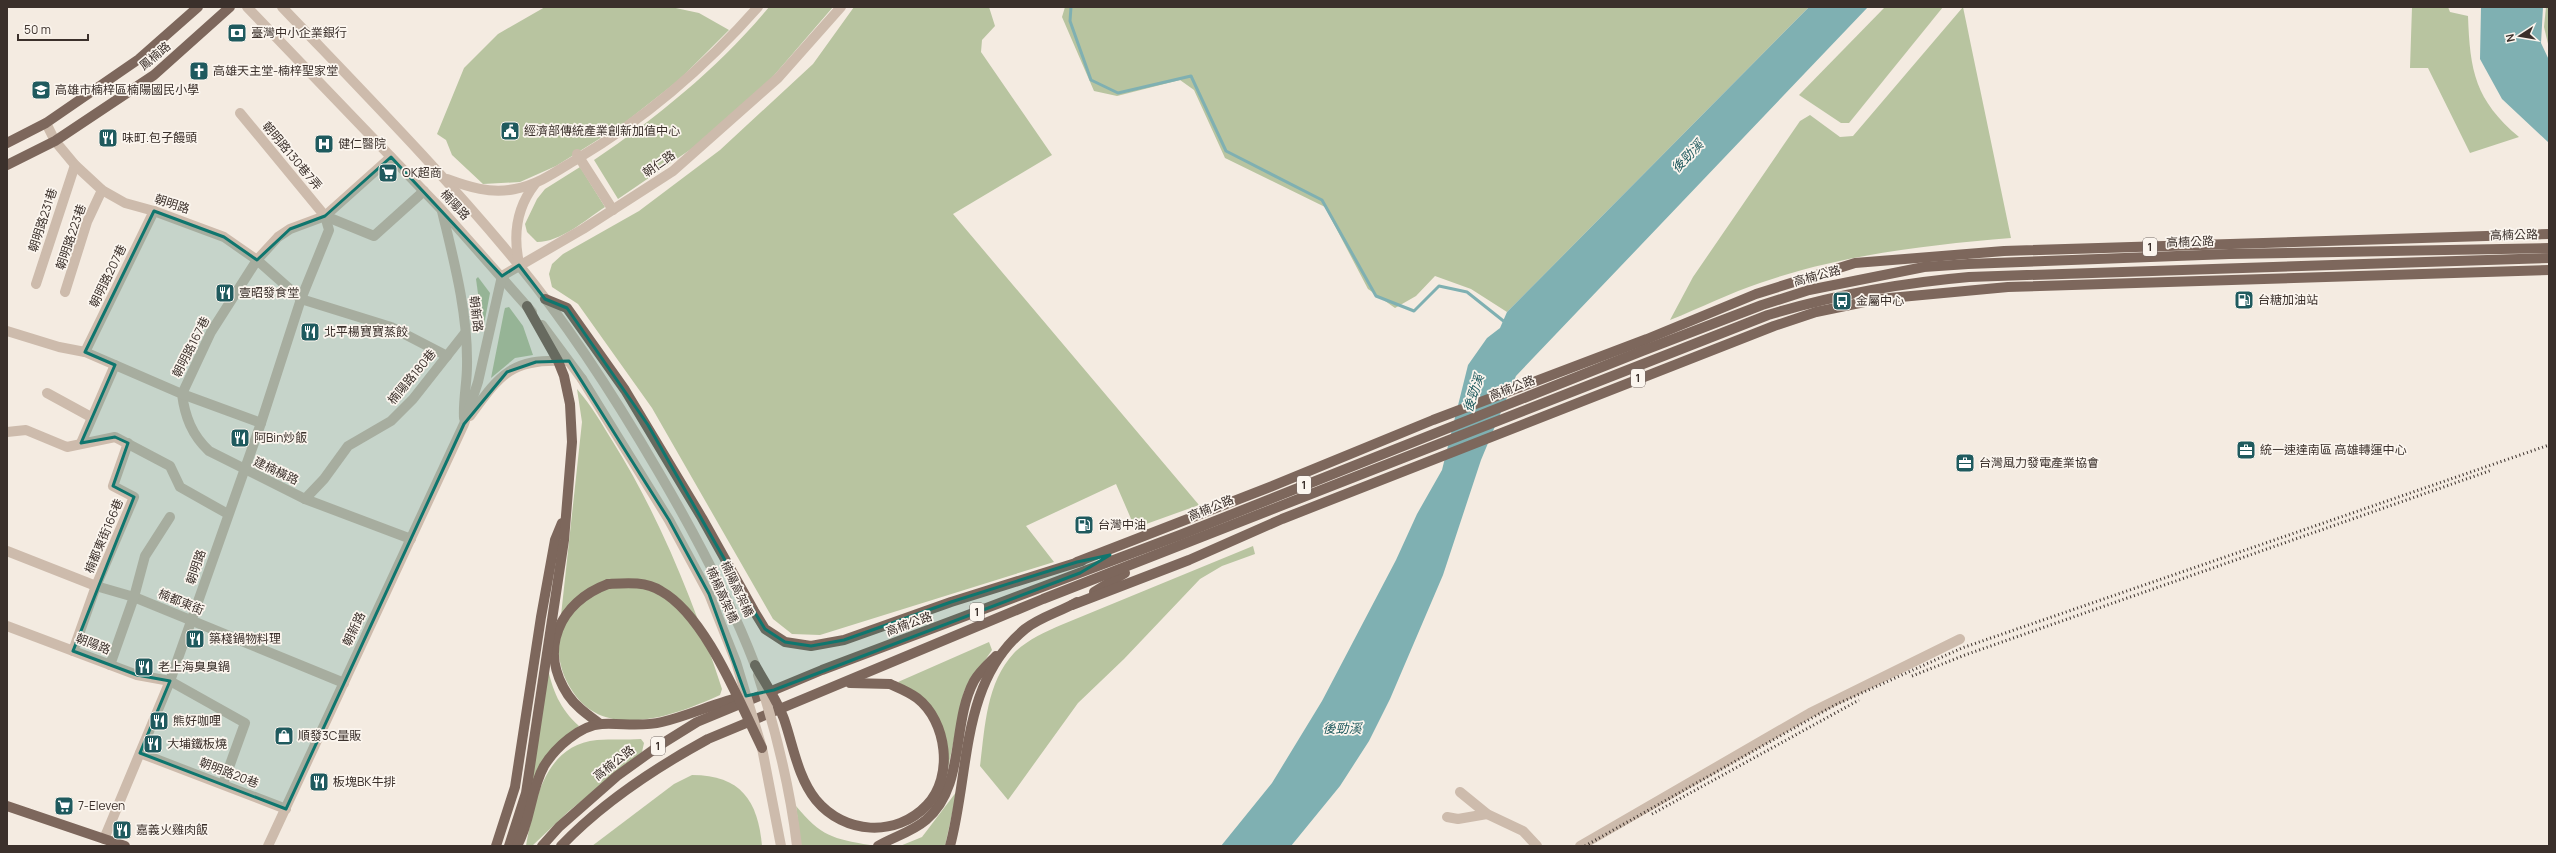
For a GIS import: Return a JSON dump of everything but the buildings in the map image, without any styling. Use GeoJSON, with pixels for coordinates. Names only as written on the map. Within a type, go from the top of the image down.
{"type":"FeatureCollection","features":[{"type":"Feature","properties":{"kind":"main road","name":"鳳楠路"},"geometry":{"type":"LineString","coordinates":[[7,142],[46,123],[139,59],[198,7]]}},
{"type":"Feature","properties":{"kind":"main road","name":"鳳楠路"},"geometry":{"type":"LineString","coordinates":[[7,165],[55,141],[154,75],[230,7]]}},
{"type":"Feature","properties":{"kind":"main road","name":"高楠公路"},"geometry":{"type":"LineString","coordinates":[[542,846],[559,827],[617,776],[660,745],[697,722],[774,690],[1080,573],[1140,544],[1432,420],[1647,339],[1756,294],[1855,263],[2004,251],[2549,234]]}},
{"type":"Feature","properties":{"kind":"main road","name":"高楠公路"},"geometry":{"type":"LineString","coordinates":[[1077,562],[1140,544],[1513,402],[1762,305],[1832,284],[1924,267],[2229,254],[2549,248]]}},
{"type":"Feature","properties":{"kind":"main road","name":"高楠公路"},"geometry":{"type":"LineString","coordinates":[[561,846],[604,807],[661,765],[708,739],[1066,590],[1147,560],[1768,315],[1811,302],[1886,286],[2000,276],[2549,258]]}},
{"type":"Feature","properties":{"kind":"main road","name":"1"},"geometry":{"type":"LineString","coordinates":[[1072,605],[1152,575],[1278,521],[1503,432],[1774,326],[1824,310],[1879,300],[2008,287],[2549,270]]}},
{"type":"Feature","properties":{"kind":"main road"},"geometry":{"type":"LineString","coordinates":[[544,299],[568,308],[625,390],[702,518],[765,629],[785,642],[811,646],[844,640],[951,602],[1077,562],[1110,555],[1140,544]]}},
{"type":"Feature","properties":{"kind":"main road"},"geometry":{"type":"LineString","coordinates":[[509,846],[526,793],[564,540],[564,519],[572,442],[568,390],[558,361],[527,306]]}},
{"type":"Feature","properties":{"kind":"main road"},"geometry":{"type":"LineString","coordinates":[[496,844],[515,787],[555,540],[564,519]]}},
{"type":"Feature","properties":{"kind":"main road"},"geometry":{"type":"LineString","coordinates":[[1080,573],[1110,555]]}},
{"type":"Feature","properties":{"kind":"main road"},"geometry":{"type":"LineString","coordinates":[[878,846],[926,820],[946,791],[968,694],[980,672],[1033,623],[1072,605],[1147,560]]}},
{"type":"Feature","properties":{"kind":"main road"},"geometry":{"type":"LineString","coordinates":[[1066,590],[1152,575]]}},
{"type":"Feature","properties":{"kind":"main road"},"geometry":{"type":"LineString","coordinates":[[600,724],[576,706],[568,696],[555,665],[553,650],[560,624],[569,611],[588,592],[608,584],[646,584],[661,590],[686,610],[697,624],[720,665],[762,748]]}},
{"type":"Feature","properties":{"kind":"main road"},"geometry":{"type":"LineString","coordinates":[[950,846],[958,813],[974,709],[987,678],[1004,649]]}},
{"type":"Feature","properties":{"kind":"main road"},"geometry":{"type":"LineString","coordinates":[[755,665],[783,717],[808,787],[816,800],[828,811],[847,824],[869,828],[890,826],[916,814],[928,804],[934,794],[943,772],[943,748],[934,721],[917,698],[890,684],[842,684]]}},
{"type":"Feature","properties":{"kind":"main road"},"geometry":{"type":"LineString","coordinates":[[517,846],[527,820],[538,778],[551,756],[568,739],[600,724],[636,725],[661,723],[718,702],[774,690]]}},
{"type":"Feature","properties":{"kind":"main road"},"geometry":{"type":"LineString","coordinates":[[7,806],[124,846]]}},
{"type":"Feature","properties":{"kind":"street","name":"楠陽路"},"geometry":{"type":"LineString","coordinates":[[247,7],[424,191],[502,276],[527,306],[582,379]]}},
{"type":"Feature","properties":{"kind":"street","name":"楠陽路"},"geometry":{"type":"LineString","coordinates":[[282,7],[445,178],[519,265],[594,367]]}},
{"type":"Feature","properties":{"kind":"street"},"geometry":{"type":"LineString","coordinates":[[445,178],[474,188],[490,191],[513,190],[535,184],[579,156],[626,129],[680,86],[729,41],[758,7]]}},
{"type":"Feature","properties":{"kind":"street","name":"朝仁路"},"geometry":{"type":"LineString","coordinates":[[502,276],[613,210],[673,171],[727,126],[778,78],[841,7]]}},
{"type":"Feature","properties":{"kind":"street","name":"朝明路130巷7弄"},"geometry":{"type":"LineString","coordinates":[[240,113],[325,216]]}},
{"type":"Feature","properties":{"kind":"street","name":"朝明路"},"geometry":{"type":"LineString","coordinates":[[46,123],[55,141],[75,165],[102,190],[125,203],[154,211],[224,237],[257,260],[301,299],[391,327],[447,356]]}},
{"type":"Feature","properties":{"kind":"street"},"geometry":{"type":"LineString","coordinates":[[579,156],[613,210]]}},
{"type":"Feature","properties":{"kind":"street"},"geometry":{"type":"LineString","coordinates":[[325,216],[391,157]]}},
{"type":"Feature","properties":{"kind":"street","name":"朝明路231巷"},"geometry":{"type":"LineString","coordinates":[[36,284],[75,165]]}},
{"type":"Feature","properties":{"kind":"street"},"geometry":{"type":"LineString","coordinates":[[519,265],[515,247],[521,209],[535,184]]}},
{"type":"Feature","properties":{"kind":"street","name":"朝明路223巷"},"geometry":{"type":"LineString","coordinates":[[65,292],[87,222],[102,190]]}},
{"type":"Feature","properties":{"kind":"street"},"geometry":{"type":"LineString","coordinates":[[325,216],[359,228],[372,236],[377,234],[424,191]]}},
{"type":"Feature","properties":{"kind":"street","name":"朝新路"},"geometry":{"type":"LineString","coordinates":[[441,209],[455,265],[466,333],[467,366],[463,403],[464,424]]}},
{"type":"Feature","properties":{"kind":"street","name":"朝明路207巷"},"geometry":{"type":"LineString","coordinates":[[85,352],[154,211]]}},
{"type":"Feature","properties":{"kind":"street"},"geometry":{"type":"LineString","coordinates":[[301,299],[329,230],[325,216]]}},
{"type":"Feature","properties":{"kind":"street","name":"朝明路167巷"},"geometry":{"type":"LineString","coordinates":[[261,423],[182,394],[211,332],[257,260],[278,237],[290,229],[325,216]]}},
{"type":"Feature","properties":{"kind":"street","name":"朝新路"},"geometry":{"type":"LineString","coordinates":[[268,846],[464,424],[478,382],[502,276]]}},
{"type":"Feature","properties":{"kind":"street","name":"朝明路"},"geometry":{"type":"LineString","coordinates":[[104,839],[170,681],[261,423],[301,299]]}},
{"type":"Feature","properties":{"kind":"street"},"geometry":{"type":"LineString","coordinates":[[7,331],[59,347],[85,352],[182,394]]}},
{"type":"Feature","properties":{"kind":"street","name":"楠陽路180巷"},"geometry":{"type":"LineString","coordinates":[[305,499],[324,479],[343,451],[391,421],[413,399],[466,333]]}},
{"type":"Feature","properties":{"kind":"street","name":"朝新路"},"geometry":{"type":"LineString","coordinates":[[464,424],[494,384],[507,372],[525,364],[558,361],[569,362]]}},
{"type":"Feature","properties":{"kind":"street"},"geometry":{"type":"LineString","coordinates":[[81,443],[91,417],[115,365]]}},
{"type":"Feature","properties":{"kind":"street","name":"楠陽高架橋"},"geometry":{"type":"LineString","coordinates":[[594,367],[697,537],[724,590],[755,665],[774,725],[793,807],[797,846]]}},
{"type":"Feature","properties":{"kind":"street","name":"楠楊高架橋"},"geometry":{"type":"LineString","coordinates":[[582,379],[670,520],[709,594],[736,662],[762,748],[781,846]]}},
{"type":"Feature","properties":{"kind":"street"},"geometry":{"type":"LineString","coordinates":[[47,393],[91,417]]}},
{"type":"Feature","properties":{"kind":"street","name":"建楠橫路"},"geometry":{"type":"LineString","coordinates":[[182,394],[185,415],[198,440],[209,451],[244,470],[305,499],[411,538]]}},
{"type":"Feature","properties":{"kind":"street"},"geometry":{"type":"LineString","coordinates":[[7,432],[26,430],[67,447],[115,437],[170,466],[180,487],[228,514]]}},
{"type":"Feature","properties":{"kind":"street","name":"楠都東街166巷"},"geometry":{"type":"LineString","coordinates":[[73,651],[96,586],[134,497],[113,486],[128,443]]}},
{"type":"Feature","properties":{"kind":"street"},"geometry":{"type":"LineString","coordinates":[[110,665],[134,597],[145,556],[170,517]]}},
{"type":"Feature","properties":{"kind":"street","name":"楠都東街"},"geometry":{"type":"LineString","coordinates":[[7,551],[96,586],[134,597],[344,683]]}},
{"type":"Feature","properties":{"kind":"street","name":"朝陽路"},"geometry":{"type":"LineString","coordinates":[[7,626],[137,675],[170,681],[245,723],[223,784]]}},
{"type":"Feature","properties":{"kind":"street"},"geometry":{"type":"LineString","coordinates":[[1580,846],[1810,713],[1960,639]]}},
{"type":"Feature","properties":{"kind":"street","name":"朝明路20巷"},"geometry":{"type":"LineString","coordinates":[[140,753],[286,808]]}},
{"type":"Feature","properties":{"kind":"street"},"geometry":{"type":"LineString","coordinates":[[1460,792],[1487,814],[1522,831],[1537,846]]}},
{"type":"Feature","properties":{"kind":"street"},"geometry":{"type":"LineString","coordinates":[[1448,817],[1458,819],[1487,814]]}},
{"type":"Feature","properties":{"kind":"highlighted area"},"geometry":{"type":"Polygon","coordinates":[[[391,157],[502,276],[519,265],[545,299],[567,308],[648,425],[765,629],[785,642],[811,646],[844,640],[951,602],[1077,562],[1110,555],[1080,573],[774,690],[746,696],[709,594],[669,520],[569,361],[536,362],[507,372],[464,424],[286,809],[140,753],[170,681],[137,675],[73,651],[134,497],[113,486],[128,443],[115,437],[81,443],[115,365],[85,352],[154,211],[224,237],[257,260],[290,229],[325,216],[391,157]]]}},
{"type":"Feature","properties":{"kind":"green space","name":"經濟部傳統產業創新加值中心"},"geometry":{"type":"Polygon","coordinates":[[[545,7],[671,7],[699,13],[729,30],[679,80],[623,124],[556,166],[520,182],[483,184],[452,155],[446,140],[437,134],[464,68],[498,34],[545,7]]]}},
{"type":"Feature","properties":{"kind":"green space"},"geometry":{"type":"Polygon","coordinates":[[[769,7],[833,7],[770,80],[700,143],[618,199],[594,160],[642,126],[687,90],[730,50],[769,7]]]}},
{"type":"Feature","properties":{"kind":"green space"},"geometry":{"type":"Polygon","coordinates":[[[854,7],[989,7],[995,26],[982,40],[981,52],[1052,155],[953,214],[1199,505],[1135,528],[1116,484],[1026,526],[1054,562],[820,635],[792,634],[773,619],[652,408],[578,304],[552,287],[549,274],[552,264],[563,254],[639,211],[720,150],[813,64],[854,7]]]}},
{"type":"Feature","properties":{"kind":"green space"},"geometry":{"type":"Polygon","coordinates":[[[1065,7],[1809,7],[1507,312],[1471,289],[1435,276],[1416,296],[1395,308],[1368,289],[1325,207],[1225,158],[1194,90],[1180,80],[1117,96],[1094,91],[1062,17],[1065,7]]]}},
{"type":"Feature","properties":{"kind":"green space"},"geometry":{"type":"Polygon","coordinates":[[[1885,7],[1943,7],[1849,123],[1841,123],[1799,95],[1885,7]]]}},
{"type":"Feature","properties":{"kind":"green space"},"geometry":{"type":"Polygon","coordinates":[[[1963,7],[2011,238],[1916,248],[1852,258],[1821,265],[1790,273],[1749,287],[1670,320],[1693,277],[1800,121],[1810,115],[1840,137],[1853,136],[1963,7]]]}},
{"type":"Feature","properties":{"kind":"green space"},"geometry":{"type":"Polygon","coordinates":[[[2412,7],[2448,7],[2450,12],[2468,16],[2473,69],[2478,83],[2484,97],[2493,110],[2519,137],[2470,153],[2428,68],[2410,68],[2412,7]]]}},
{"type":"Feature","properties":{"kind":"green space"},"geometry":{"type":"Polygon","coordinates":[[[2546,7],[2549,7],[2549,48],[2544,27],[2546,7]]]}},
{"type":"Feature","properties":{"kind":"green space"},"geometry":{"type":"Polygon","coordinates":[[[580,167],[605,207],[564,234],[546,241],[537,242],[527,232],[525,224],[537,199],[545,189],[580,167]]]}},
{"type":"Feature","properties":{"kind":"green space"},"geometry":{"type":"Polygon","coordinates":[[[478,277],[490,293],[483,330],[476,279],[478,277]]]}},
{"type":"Feature","properties":{"kind":"green space"},"geometry":{"type":"Polygon","coordinates":[[[509,307],[523,326],[533,355],[515,358],[491,378],[505,308],[509,307]]]}},
{"type":"Feature","properties":{"kind":"green space"},"geometry":{"type":"Polygon","coordinates":[[[577,389],[613,442],[661,531],[688,593],[722,689],[720,695],[683,710],[663,716],[642,720],[622,720],[604,716],[587,707],[573,692],[562,669],[558,643],[582,422],[577,389]]]}},
{"type":"Feature","properties":{"kind":"green space"},"geometry":{"type":"Polygon","coordinates":[[[1253,546],[1255,554],[1222,566],[1200,579],[1124,659],[1078,703],[1008,800],[980,766],[988,706],[992,692],[1005,665],[1014,653],[1030,640],[1055,628],[1253,546]]]}},
{"type":"Feature","properties":{"kind":"green space"},"geometry":{"type":"Polygon","coordinates":[[[989,642],[992,650],[964,691],[947,773],[932,710],[898,682],[989,642]]]}},
{"type":"Feature","properties":{"kind":"green space"},"geometry":{"type":"Polygon","coordinates":[[[547,664],[554,691],[572,720],[579,726],[560,741],[553,749],[542,766],[527,798],[547,664]]]}},
{"type":"Feature","properties":{"kind":"green space"},"geometry":{"type":"Polygon","coordinates":[[[641,739],[644,743],[642,752],[569,811],[532,846],[526,846],[538,795],[553,764],[565,753],[579,744],[597,740],[641,739]]]}},
{"type":"Feature","properties":{"kind":"green space"},"geometry":{"type":"Polygon","coordinates":[[[692,775],[709,776],[723,780],[735,786],[744,794],[751,804],[756,816],[762,846],[592,846],[674,784],[692,775]]]}},
{"type":"Feature","properties":{"kind":"green space"},"geometry":{"type":"Polygon","coordinates":[[[957,791],[945,846],[900,846],[922,837],[957,791]]]}},
{"type":"Feature","properties":{"kind":"green space"},"geometry":{"type":"Polygon","coordinates":[[[796,806],[813,824],[828,834],[846,841],[870,845],[801,846],[796,806]]]}},
{"type":"Feature","properties":{"kind":"water","name":"後勁溪"},"geometry":{"type":"Polygon","coordinates":[[[1809,7],[1868,7],[1516,376],[1481,460],[1443,575],[1390,699],[1369,741],[1340,786],[1291,846],[1221,846],[1272,783],[1322,701],[1396,560],[1417,514],[1442,470],[1468,365],[1487,338],[1500,328],[1507,312],[1809,7]]]}},
{"type":"Feature","properties":{"kind":"water"},"geometry":{"type":"Polygon","coordinates":[[[2481,7],[2543,7],[2541,43],[2549,60],[2549,143],[2502,99],[2480,59],[2481,7]]]}},
{"type":"Feature","properties":{"kind":"waterway"},"geometry":{"type":"LineString","coordinates":[[1071,7],[1070,21],[1091,80],[1118,93],[1191,76],[1226,151],[1322,200],[1376,296],[1414,311],[1439,286],[1467,292],[1506,323]]}},
{"type":"Feature","properties":{"kind":"railway"},"geometry":{"type":"LineString","coordinates":[[1585,846],[1835,705],[1962,648],[2549,445]]}},
{"type":"Feature","properties":{"kind":"railway"},"geometry":{"type":"LineString","coordinates":[[1912,676],[1965,655],[2492,470]]}},
{"type":"Feature","properties":{"kind":"railway"},"geometry":{"type":"LineString","coordinates":[[1652,814],[1859,700]]}},
{"type":"Feature","properties":{"kind":"place","name":"臺灣中小企業銀行"},"geometry":{"type":"Point","coordinates":[237,33]}},
{"type":"Feature","properties":{"kind":"place","name":"高雄天主堂-楠梓聖家堂"},"geometry":{"type":"Point","coordinates":[199,71]}},
{"type":"Feature","properties":{"kind":"place","name":"高雄市楠梓區楠陽國民小學"},"geometry":{"type":"Point","coordinates":[41,90]}},
{"type":"Feature","properties":{"kind":"place","name":"經濟部傳統產業創新加值中心"},"geometry":{"type":"Point","coordinates":[510,131]}},
{"type":"Feature","properties":{"kind":"place","name":"味町.包子饅頭"},"geometry":{"type":"Point","coordinates":[108,138]}},
{"type":"Feature","properties":{"kind":"place","name":"健仁醫院"},"geometry":{"type":"Point","coordinates":[324,144]}},
{"type":"Feature","properties":{"kind":"place","name":"OK超商"},"geometry":{"type":"Point","coordinates":[388,173]}},
{"type":"Feature","properties":{"kind":"place","name":"壹昭發食堂"},"geometry":{"type":"Point","coordinates":[225,293]}},
{"type":"Feature","properties":{"kind":"place","name":"台糖加油站"},"geometry":{"type":"Point","coordinates":[2244,300]}},
{"type":"Feature","properties":{"kind":"place","name":"金屬中心"},"geometry":{"type":"Point","coordinates":[1842,301]}},
{"type":"Feature","properties":{"kind":"place","name":"北平楊寶寶蒸餃"},"geometry":{"type":"Point","coordinates":[310,332]}},
{"type":"Feature","properties":{"kind":"place","name":"阿Bin炒飯"},"geometry":{"type":"Point","coordinates":[240,438]}},
{"type":"Feature","properties":{"kind":"place","name":"統一速達南區 高雄轉運中心"},"geometry":{"type":"Point","coordinates":[2246,450]}},
{"type":"Feature","properties":{"kind":"place","name":"台灣風力發電產業協會"},"geometry":{"type":"Point","coordinates":[1965,463]}},
{"type":"Feature","properties":{"kind":"place","name":"台灣中油"},"geometry":{"type":"Point","coordinates":[1084,525]}},
{"type":"Feature","properties":{"kind":"place","name":"築棧鍋物料理"},"geometry":{"type":"Point","coordinates":[195,639]}},
{"type":"Feature","properties":{"kind":"place","name":"老上海臭臭鍋"},"geometry":{"type":"Point","coordinates":[144,667]}},
{"type":"Feature","properties":{"kind":"place","name":"熊好咖哩"},"geometry":{"type":"Point","coordinates":[159,721]}},
{"type":"Feature","properties":{"kind":"place","name":"順發3C量販"},"geometry":{"type":"Point","coordinates":[284,736]}},
{"type":"Feature","properties":{"kind":"place","name":"大埔鐵板燒"},"geometry":{"type":"Point","coordinates":[153,744]}},
{"type":"Feature","properties":{"kind":"place","name":"板塊BK牛排"},"geometry":{"type":"Point","coordinates":[319,782]}},
{"type":"Feature","properties":{"kind":"place","name":"7-Eleven"},"geometry":{"type":"Point","coordinates":[64,806]}},
{"type":"Feature","properties":{"kind":"place","name":"嘉義火雞肉飯"},"geometry":{"type":"Point","coordinates":[122,830]}}]}
